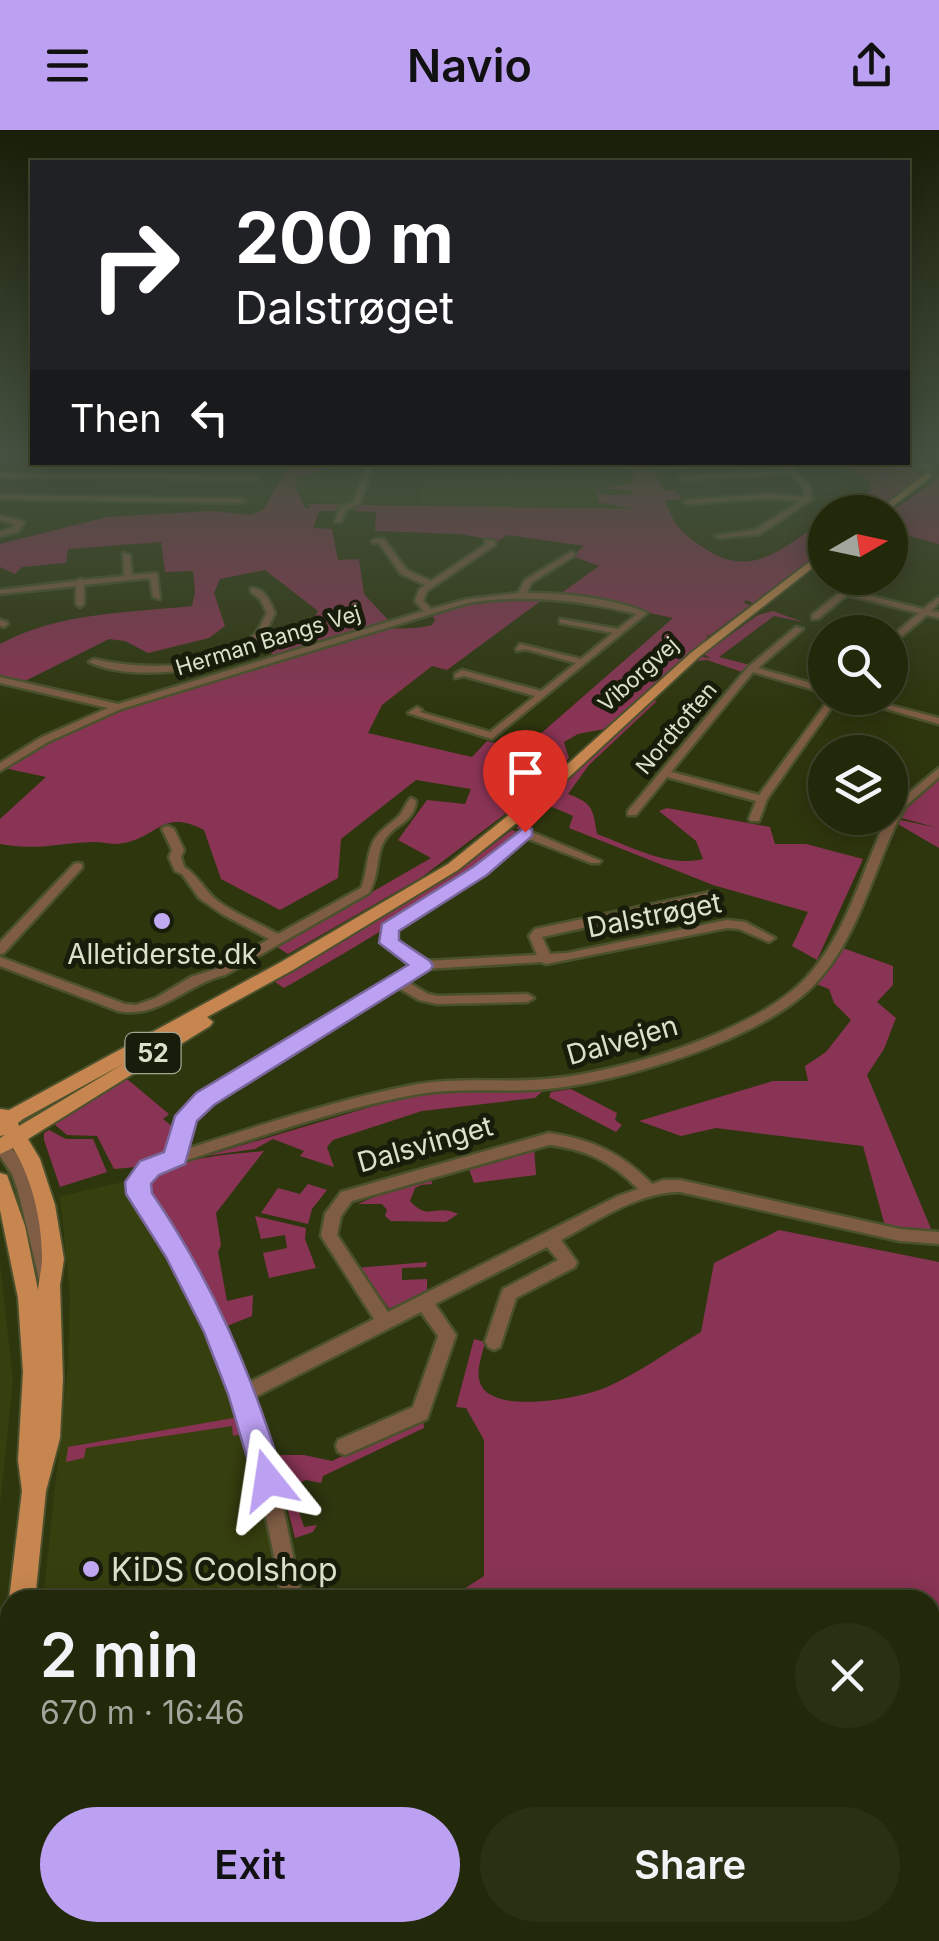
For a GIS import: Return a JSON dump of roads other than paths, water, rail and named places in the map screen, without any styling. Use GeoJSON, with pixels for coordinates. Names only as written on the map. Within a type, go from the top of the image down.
{"type":"FeatureCollection","features":[{"type":"Feature","properties":{"kind":"main road","name":"Viborgvej"},"geometry":{"type":"LineString","coordinates":[[3,1133],[168,1036],[193,1015],[425,886],[480,847],[705,646],[808,567]]}},
{"type":"Feature","properties":{"kind":"main road","name":"Viborgvej"},"geometry":{"type":"LineString","coordinates":[[3,1133],[218,1014],[287,966]]}},
{"type":"Feature","properties":{"kind":"main road"},"geometry":{"type":"LineString","coordinates":[[3,1133],[30,1159],[45,1205],[54,1259],[49,1285],[52,1379],[48,1438],[34,1491],[23,1590]]}},
{"type":"Feature","properties":{"kind":"main road"},"geometry":{"type":"LineString","coordinates":[[0,1180],[23,1255],[30,1307],[34,1372],[30,1470],[34,1491]]}},
{"type":"Feature","properties":{"kind":"street"},"geometry":{"type":"LineString","coordinates":[[376,541],[381,541],[404,572],[430,584]]}},
{"type":"Feature","properties":{"kind":"street"},"geometry":{"type":"LineString","coordinates":[[429,612],[419,595],[492,543],[488,542]]}},
{"type":"Feature","properties":{"kind":"street"},"geometry":{"type":"LineString","coordinates":[[522,594],[528,582],[571,554]]}},
{"type":"Feature","properties":{"kind":"street"},"geometry":{"type":"LineString","coordinates":[[126,555],[128,577]]}},
{"type":"Feature","properties":{"kind":"street"},"geometry":{"type":"LineString","coordinates":[[62,565],[62,583]]}},
{"type":"Feature","properties":{"kind":"street"},"geometry":{"type":"LineString","coordinates":[[0,592],[154,575],[157,597]]}},
{"type":"Feature","properties":{"kind":"street"},"geometry":{"type":"LineString","coordinates":[[80,582],[80,604]]}},
{"type":"Feature","properties":{"kind":"street"},"geometry":{"type":"LineString","coordinates":[[94,662],[141,672],[192,665],[244,647],[264,631],[271,614],[270,606],[254,590]]}},
{"type":"Feature","properties":{"kind":"street","name":"Herman Bangs Vej"},"geometry":{"type":"LineString","coordinates":[[0,768],[44,740],[118,707],[487,597],[522,594],[578,598],[642,613],[620,632]]}},
{"type":"Feature","properties":{"kind":"street"},"geometry":{"type":"LineString","coordinates":[[816,615],[841,595]]}},
{"type":"Feature","properties":{"kind":"street"},"geometry":{"type":"LineString","coordinates":[[857,595],[939,615]]}},
{"type":"Feature","properties":{"kind":"street"},"geometry":{"type":"LineString","coordinates":[[908,627],[939,599]]}},
{"type":"Feature","properties":{"kind":"street"},"geometry":{"type":"LineString","coordinates":[[564,621],[620,632]]}},
{"type":"Feature","properties":{"kind":"street"},"geometry":{"type":"LineString","coordinates":[[751,669],[799,630]]}},
{"type":"Feature","properties":{"kind":"street"},"geometry":{"type":"LineString","coordinates":[[417,710],[413,713],[492,736],[620,632]]}},
{"type":"Feature","properties":{"kind":"street"},"geometry":{"type":"LineString","coordinates":[[520,649],[523,646],[583,662]]}},
{"type":"Feature","properties":{"kind":"street"},"geometry":{"type":"LineString","coordinates":[[192,665],[207,680]]}},
{"type":"Feature","properties":{"kind":"street"},"geometry":{"type":"LineString","coordinates":[[751,669],[808,685]]}},
{"type":"Feature","properties":{"kind":"street","name":"Nordtoften"},"geometry":{"type":"LineString","coordinates":[[632,813],[751,669]]}},
{"type":"Feature","properties":{"kind":"street"},"geometry":{"type":"LineString","coordinates":[[458,676],[462,673],[543,695]]}},
{"type":"Feature","properties":{"kind":"street"},"geometry":{"type":"LineString","coordinates":[[0,680],[118,707]]}},
{"type":"Feature","properties":{"kind":"street"},"geometry":{"type":"LineString","coordinates":[[908,713],[939,721]]}},
{"type":"Feature","properties":{"kind":"street"},"geometry":{"type":"LineString","coordinates":[[755,819],[762,799],[822,715]]}},
{"type":"Feature","properties":{"kind":"street","name":"Dalvejen"},"geometry":{"type":"LineString","coordinates":[[243,1394],[204,1301],[139,1194],[138,1182],[150,1168],[426,1088],[583,1080],[755,1023],[784,1006],[824,966],[894,816],[939,771]]}},
{"type":"Feature","properties":{"kind":"street"},"geometry":{"type":"LineString","coordinates":[[663,773],[762,799]]}},
{"type":"Feature","properties":{"kind":"street"},"geometry":{"type":"LineString","coordinates":[[0,961],[124,1008],[140,1010],[365,890],[375,873],[376,846],[387,830],[407,816],[411,802]]}},
{"type":"Feature","properties":{"kind":"street"},"geometry":{"type":"LineString","coordinates":[[168,829],[178,850],[175,857],[179,869],[186,872],[194,889],[234,917],[245,918],[278,939]]}},
{"type":"Feature","properties":{"kind":"street"},"geometry":{"type":"LineString","coordinates":[[422,966],[389,943],[389,928],[480,871],[525,832],[595,861]]}},
{"type":"Feature","properties":{"kind":"street"},"geometry":{"type":"LineString","coordinates":[[0,950],[78,866]]}},
{"type":"Feature","properties":{"kind":"street","name":"Dalstrøget"},"geometry":{"type":"LineString","coordinates":[[546,960],[535,936],[539,932],[710,896]]}},
{"type":"Feature","properties":{"kind":"street","name":"Dalstrøget"},"geometry":{"type":"LineString","coordinates":[[176,1158],[176,1142],[187,1116],[205,1099],[422,966],[546,960],[727,924],[741,925],[769,938]]}},
{"type":"Feature","properties":{"kind":"street"},"geometry":{"type":"LineString","coordinates":[[395,980],[424,998],[437,1000],[527,998]]}},
{"type":"Feature","properties":{"kind":"street","name":"Dalsvinget"},"geometry":{"type":"LineString","coordinates":[[385,1322],[329,1236],[333,1214],[347,1196],[548,1139],[578,1142],[611,1155],[648,1190]]}},
{"type":"Feature","properties":{"kind":"street"},"geometry":{"type":"LineString","coordinates":[[290,1590],[274,1506],[243,1394],[550,1238],[663,1186],[702,1190],[900,1235],[939,1238]]}},
{"type":"Feature","properties":{"kind":"street"},"geometry":{"type":"LineString","coordinates":[[494,1342],[509,1294],[569,1262],[550,1238]]}},
{"type":"Feature","properties":{"kind":"street"},"geometry":{"type":"LineString","coordinates":[[345,1446],[420,1414],[447,1335],[424,1302]]}},
{"type":"Feature","properties":{"kind":"place","name":"Alletiderste.dk"},"geometry":{"type":"Point","coordinates":[162,921]}},
{"type":"Feature","properties":{"kind":"place","name":"KiDS Coolshop"},"geometry":{"type":"Point","coordinates":[91,1569]}}]}
